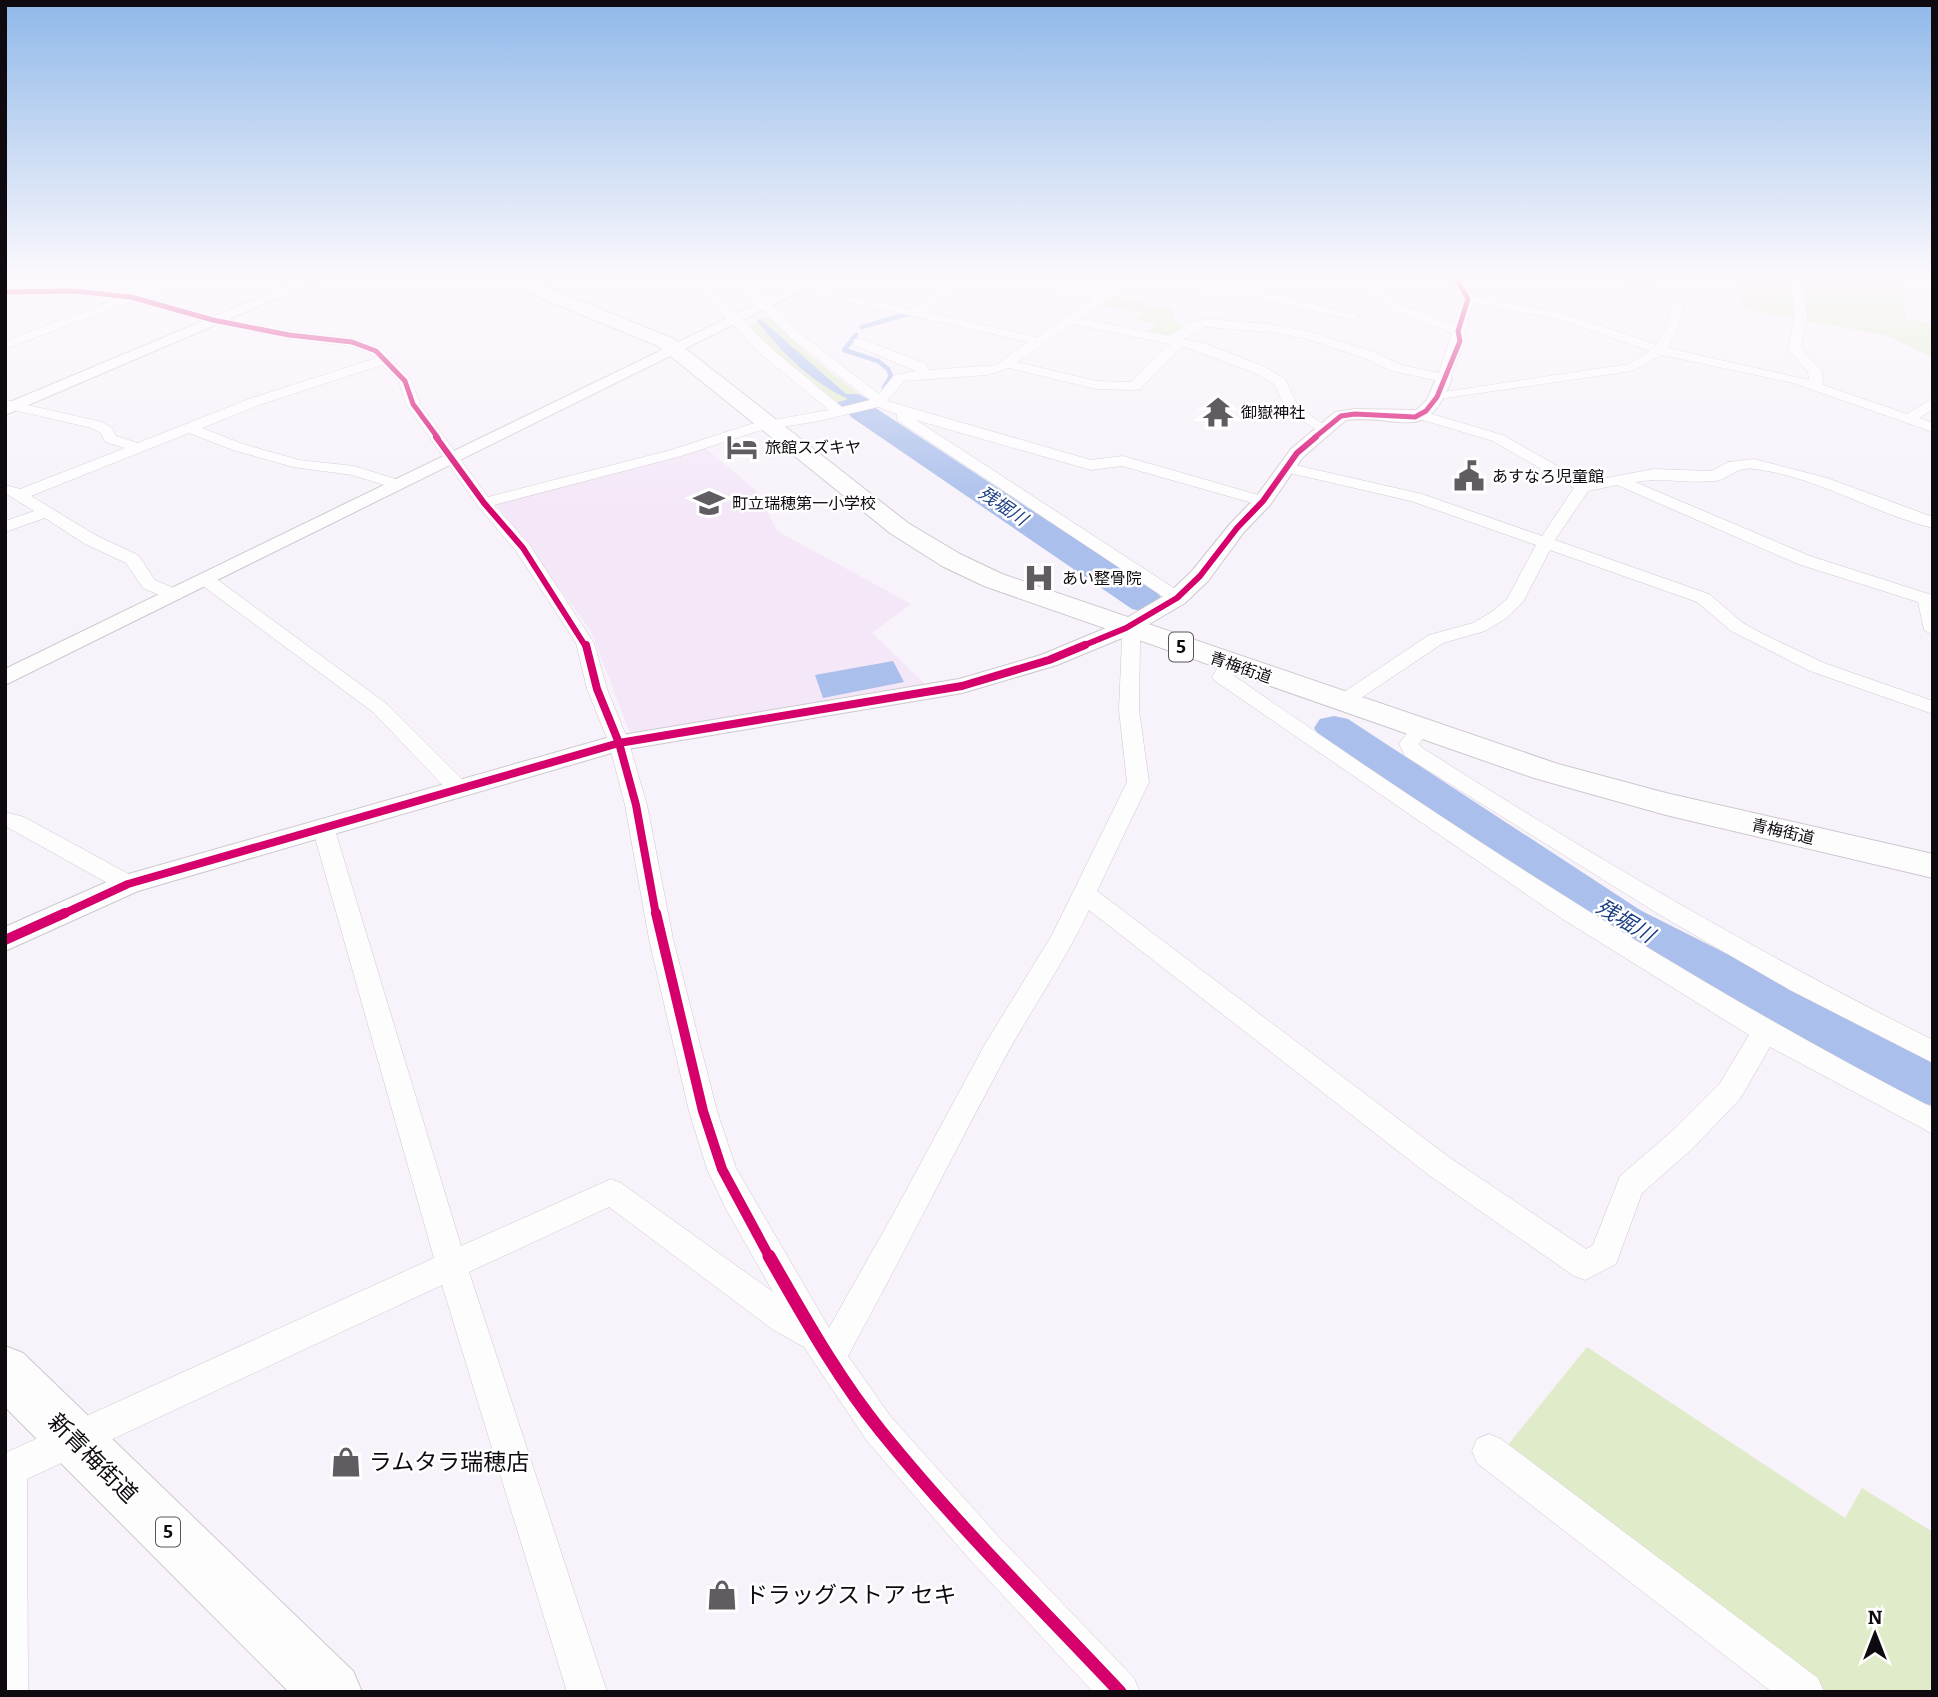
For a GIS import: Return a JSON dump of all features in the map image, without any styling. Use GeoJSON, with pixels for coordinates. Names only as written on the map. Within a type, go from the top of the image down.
{"type":"FeatureCollection","features":[{"type":"Feature","properties":{"kind":"main road","name":"青梅街道"},"geometry":{"type":"LineString","coordinates":[[683,354],[886,518],[926,546],[1010,586],[1420,729],[1601,787],[1933,866]]}},
{"type":"Feature","properties":{"kind":"main road","name":"新青梅街道"},"geometry":{"type":"LineString","coordinates":[[5,1371],[332,1692]]}},
{"type":"Feature","properties":{"kind":"street"},"geometry":{"type":"LineString","coordinates":[[9,407],[133,354]]}},
{"type":"Feature","properties":{"kind":"street"},"geometry":{"type":"LineString","coordinates":[[379,354],[405,381],[413,404],[484,503],[523,548],[585,643],[597,689],[620,743],[636,805],[660,939],[703,1111],[722,1169],[737,1200],[823,1347],[879,1429],[985,1549],[1120,1692]]}},
{"type":"Feature","properties":{"kind":"street"},"geometry":{"type":"LineString","coordinates":[[5,678],[666,354]]}},
{"type":"Feature","properties":{"kind":"street"},"geometry":{"type":"LineString","coordinates":[[771,354],[841,411]]}},
{"type":"Feature","properties":{"kind":"street"},"geometry":{"type":"LineString","coordinates":[[817,354],[881,404],[1177,598]]}},
{"type":"Feature","properties":{"kind":"street"},"geometry":{"type":"LineString","coordinates":[[889,354],[921,367],[924,373]]}},
{"type":"Feature","properties":{"kind":"street"},"geometry":{"type":"LineString","coordinates":[[881,404],[899,378],[924,373],[947,376],[980,373],[1009,364],[1022,354]]}},
{"type":"Feature","properties":{"kind":"street"},"geometry":{"type":"LineString","coordinates":[[1009,364],[1096,386],[1135,386],[1163,354]]}},
{"type":"Feature","properties":{"kind":"street"},"geometry":{"type":"LineString","coordinates":[[1221,354],[1272,376],[1282,385],[1288,405],[1322,429]]}},
{"type":"Feature","properties":{"kind":"street"},"geometry":{"type":"LineString","coordinates":[[1381,354],[1397,368],[1444,378]]}},
{"type":"Feature","properties":{"kind":"street"},"geometry":{"type":"LineString","coordinates":[[1421,415],[1437,397],[1454,354]]}},
{"type":"Feature","properties":{"kind":"street"},"geometry":{"type":"LineString","coordinates":[[1437,397],[1632,367],[1654,354]]}},
{"type":"Feature","properties":{"kind":"street"},"geometry":{"type":"LineString","coordinates":[[1679,354],[1797,380],[1933,428]]}},
{"type":"Feature","properties":{"kind":"street"},"geometry":{"type":"LineString","coordinates":[[1799,354],[1815,370],[1817,389]]}},
{"type":"Feature","properties":{"kind":"street"},"geometry":{"type":"LineString","coordinates":[[12,491],[138,447],[254,402],[384,360]]}},
{"type":"Feature","properties":{"kind":"street"},"geometry":{"type":"LineString","coordinates":[[1909,419],[1933,402]]}},
{"type":"Feature","properties":{"kind":"street"},"geometry":{"type":"LineString","coordinates":[[484,503],[676,453],[768,425],[881,404],[1091,465],[1123,461],[1263,501]]}},
{"type":"Feature","properties":{"kind":"street"},"geometry":{"type":"LineString","coordinates":[[9,407],[97,425],[107,431],[110,439],[138,447]]}},
{"type":"Feature","properties":{"kind":"street"},"geometry":{"type":"LineString","coordinates":[[5,940],[128,884],[620,743],[962,686],[1028,668],[1126,628],[1177,598],[1200,576],[1237,527],[1263,501],[1297,453],[1322,429],[1344,415],[1404,418],[1421,415],[1498,438],[1583,487],[1654,474],[1715,476],[1733,466],[1754,464],[1822,481],[1933,523]]}},
{"type":"Feature","properties":{"kind":"street"},"geometry":{"type":"LineString","coordinates":[[189,428],[237,447],[298,464],[354,471],[397,484]]}},
{"type":"Feature","properties":{"kind":"street"},"geometry":{"type":"LineString","coordinates":[[1286,468],[1416,497],[1703,598],[1737,627],[1758,639],[1817,667],[1933,708]]}},
{"type":"Feature","properties":{"kind":"street"},"geometry":{"type":"LineString","coordinates":[[1617,480],[1804,560],[1930,596],[1933,630]]}},
{"type":"Feature","properties":{"kind":"street"},"geometry":{"type":"LineString","coordinates":[[1342,702],[1436,639],[1479,627],[1514,602],[1546,542],[1583,487]]}},
{"type":"Feature","properties":{"kind":"street"},"geometry":{"type":"LineString","coordinates":[[12,491],[44,513],[132,559],[149,584],[174,595]]}},
{"type":"Feature","properties":{"kind":"street"},"geometry":{"type":"LineString","coordinates":[[5,527],[44,513]]}},
{"type":"Feature","properties":{"kind":"street"},"geometry":{"type":"LineString","coordinates":[[205,579],[380,708],[458,788]]}},
{"type":"Feature","properties":{"kind":"street"},"geometry":{"type":"LineString","coordinates":[[823,1347],[906,1221],[993,1054],[1086,895],[1138,782],[1129,710],[1131,639],[1126,628]]}},
{"type":"Feature","properties":{"kind":"street"},"geometry":{"type":"LineString","coordinates":[[1230,663],[1223,677],[1435,824],[1603,935],[1766,1030],[1933,1122]]}},
{"type":"Feature","properties":{"kind":"street"},"geometry":{"type":"LineString","coordinates":[[1420,729],[1409,744],[1412,751],[1511,816],[1728,944],[1933,1052]]}},
{"type":"Feature","properties":{"kind":"street"},"geometry":{"type":"LineString","coordinates":[[5,819],[16,822],[128,884]]}},
{"type":"Feature","properties":{"kind":"street"},"geometry":{"type":"LineString","coordinates":[[323,827],[452,1267],[587,1692]]}},
{"type":"Feature","properties":{"kind":"street"},"geometry":{"type":"LineString","coordinates":[[1086,895],[1440,1167],[1585,1266],[1605,1254],[1630,1185],[1681,1141],[1730,1091],[1766,1030]]}},
{"type":"Feature","properties":{"kind":"street"},"geometry":{"type":"LineString","coordinates":[[8,1692],[7,1470],[611,1192],[823,1347]]}},
{"type":"Feature","properties":{"kind":"street"},"geometry":{"type":"LineString","coordinates":[[1489,1451],[1804,1692]]}},
{"type":"Feature","properties":{"kind":"shaded area"},"geometry":{"type":"Polygon","coordinates":[[[705,448],[756,490],[777,531],[911,604],[872,633],[925,684],[630,733],[591,631],[496,504],[705,448]]]}},
{"type":"Feature","properties":{"kind":"green space"},"geometry":{"type":"Polygon","coordinates":[[[777,354],[787,354],[823,384],[849,399],[836,403],[777,354]]]}},
{"type":"Feature","properties":{"kind":"green space"},"geometry":{"type":"Polygon","coordinates":[[[801,354],[808,354],[859,394],[846,394],[801,354]]]}},
{"type":"Feature","properties":{"kind":"green space"},"geometry":{"type":"Polygon","coordinates":[[[1587,1347],[1845,1518],[1862,1488],[1933,1532],[1933,1692],[1828,1692],[1503,1451],[1587,1347]]]}},
{"type":"Feature","properties":{"kind":"water"},"geometry":{"type":"Polygon","coordinates":[[[787,354],[801,354],[846,394],[859,394],[870,400],[840,408],[836,403],[848,399],[798,366],[787,354]]]}},
{"type":"Feature","properties":{"kind":"water"},"geometry":{"type":"Polygon","coordinates":[[[893,661],[904,682],[823,698],[815,675],[893,661]]]}},
{"type":"Feature","properties":{"kind":"waterway"},"geometry":{"type":"LineString","coordinates":[[857,354],[878,361],[888,369],[891,376],[884,388]]}},
{"type":"Feature","properties":{"kind":"waterway","name":"残堀川"},"geometry":{"type":"LineString","coordinates":[[861,411],[1145,601]]}},
{"type":"Feature","properties":{"kind":"waterway","name":"残堀川"},"geometry":{"type":"LineString","coordinates":[[1334,728],[1623,922],[1933,1084]]}},
{"type":"Feature","properties":{"kind":"cycle path"},"geometry":{"type":"LineString","coordinates":[[379,354],[405,381],[413,404],[484,503],[523,548],[585,643],[597,689],[619,743],[636,805],[661,939],[703,1111],[722,1169],[737,1200],[816,1337],[879,1429],[985,1549],[1120,1692]]}},
{"type":"Feature","properties":{"kind":"cycle path"},"geometry":{"type":"LineString","coordinates":[[5,940],[128,884],[619,743],[962,686],[1049,660],[1126,628],[1177,598],[1200,576],[1237,528],[1263,501],[1297,453],[1341,416],[1355,414],[1415,417],[1426,411],[1437,397],[1455,354]]}},
{"type":"Feature","properties":{"kind":"place","name":"御嶽神社"},"geometry":{"type":"Point","coordinates":[1218,412]}},
{"type":"Feature","properties":{"kind":"place","name":"旅館スズキヤ"},"geometry":{"type":"Point","coordinates":[742,447]}},
{"type":"Feature","properties":{"kind":"place","name":"あすなろ児童館"},"geometry":{"type":"Point","coordinates":[1469,476]}},
{"type":"Feature","properties":{"kind":"place","name":"町立瑞穂第一小学校"},"geometry":{"type":"Point","coordinates":[709,503]}},
{"type":"Feature","properties":{"kind":"place","name":"あい整骨院"},"geometry":{"type":"Point","coordinates":[1039,578]}},
{"type":"Feature","properties":{"kind":"place","name":"ラムタラ瑞穂店"},"geometry":{"type":"Point","coordinates":[346,1462]}},
{"type":"Feature","properties":{"kind":"place","name":"ドラッグストア セキ"},"geometry":{"type":"Point","coordinates":[722,1595]}}]}
